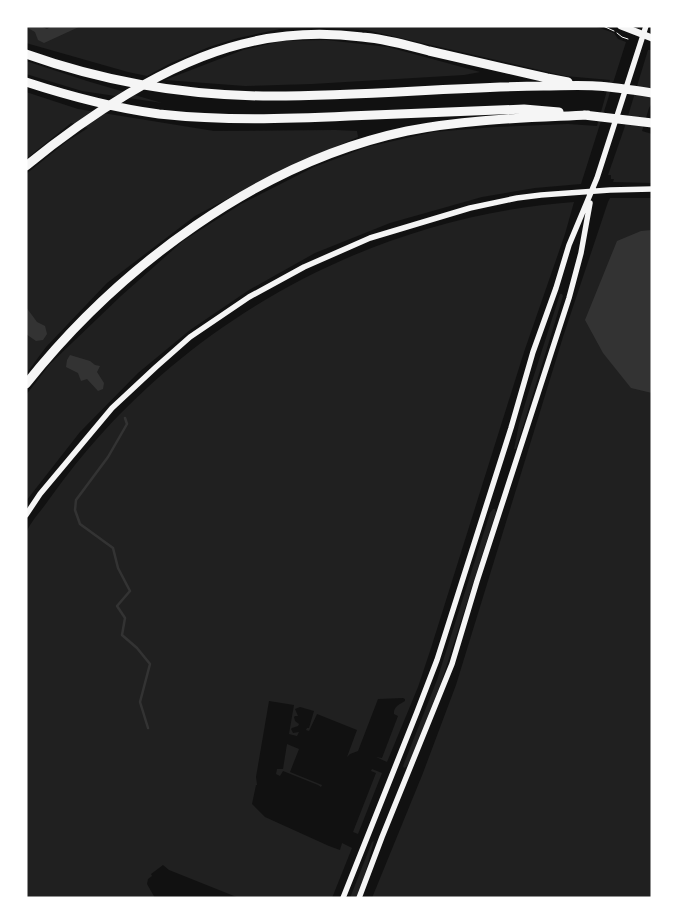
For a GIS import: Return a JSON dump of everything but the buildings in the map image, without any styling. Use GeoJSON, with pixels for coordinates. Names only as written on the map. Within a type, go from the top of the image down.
{"type":"FeatureCollection","features":[{"type":"Feature","properties":{"kind":"highway"},"geometry":{"type":"LineString","coordinates":[[26,166],[94,116],[138,88],[170,71],[234,46],[273,37],[335,34],[380,39],[547,78],[652,93]]}},
{"type":"Feature","properties":{"kind":"highway"},"geometry":{"type":"LineString","coordinates":[[26,54],[75,70],[126,81],[194,92],[241,96],[595,86]]}},
{"type":"Feature","properties":{"kind":"highway"},"geometry":{"type":"LineString","coordinates":[[26,82],[90,101],[134,110],[226,119],[297,119],[524,109],[570,115]]}},
{"type":"Feature","properties":{"kind":"highway"},"geometry":{"type":"LineString","coordinates":[[26,384],[91,311],[168,245],[248,194],[288,172],[331,154],[352,146],[422,128],[482,120],[588,115],[652,123]]}},
{"type":"Feature","properties":{"kind":"main road"},"geometry":{"type":"LineString","coordinates":[[621,26],[652,38]]}},
{"type":"Feature","properties":{"kind":"street"},"geometry":{"type":"LineString","coordinates":[[343,898],[437,660],[569,245],[592,191],[646,26]]}},
{"type":"Feature","properties":{"kind":"street"},"geometry":{"type":"LineString","coordinates":[[26,515],[40,494],[112,408],[190,337],[249,297],[304,268],[370,238],[470,208],[517,198],[592,191],[652,189]]}},
{"type":"Feature","properties":{"kind":"street"},"geometry":{"type":"LineString","coordinates":[[359,898],[382,836],[452,664],[569,298],[581,253],[592,191]]}},
{"type":"Feature","properties":{"kind":"shaded area"},"geometry":{"type":"Polygon","coordinates":[[[26,26],[594,26],[614,33],[618,39],[626,42],[581,184],[535,188],[482,197],[390,223],[315,253],[249,290],[190,330],[138,373],[80,432],[26,501],[26,395],[50,364],[121,296],[183,241],[241,204],[314,167],[367,147],[433,132],[568,124],[597,126],[610,80],[565,76],[366,30],[323,28],[280,29],[238,38],[209,47],[171,63],[147,76],[26,43],[26,26]]]}},
{"type":"Feature","properties":{"kind":"shaded area"},"geometry":{"type":"Polygon","coordinates":[[[26,26],[40,26],[47,29],[52,26],[81,26],[44,43],[38,40],[35,32],[26,26]]]}},
{"type":"Feature","properties":{"kind":"shaded area"},"geometry":{"type":"Polygon","coordinates":[[[326,40],[388,47],[480,72],[464,75],[245,86],[165,80],[243,50],[282,41],[326,40]]]}},
{"type":"Feature","properties":{"kind":"shaded area"},"geometry":{"type":"Polygon","coordinates":[[[648,50],[652,50],[652,103],[642,131],[652,134],[652,183],[613,182],[614,179],[611,179],[611,175],[608,175],[648,50]]]}},
{"type":"Feature","properties":{"kind":"shaded area"},"geometry":{"type":"Polygon","coordinates":[[[26,61],[162,103],[82,91],[26,74],[26,61]]]}},
{"type":"Feature","properties":{"kind":"shaded area"},"geometry":{"type":"Polygon","coordinates":[[[26,92],[78,109],[214,131],[335,130],[357,131],[358,137],[276,173],[195,216],[107,283],[46,347],[26,374],[26,174],[66,142],[88,128],[71,123],[26,159],[26,92]]]}},
{"type":"Feature","properties":{"kind":"shaded area"},"geometry":{"type":"Polygon","coordinates":[[[610,198],[652,198],[652,898],[372,898],[423,773],[456,685],[563,337],[610,198]]]}},
{"type":"Feature","properties":{"kind":"shaded area"},"geometry":{"type":"Polygon","coordinates":[[[574,202],[565,234],[524,352],[418,687],[387,762],[376,757],[382,758],[398,716],[394,714],[395,709],[405,699],[378,699],[358,751],[347,757],[357,730],[317,714],[309,731],[306,730],[309,728],[314,711],[300,707],[295,709],[298,716],[294,717],[295,721],[299,724],[291,729],[293,733],[299,732],[297,736],[289,734],[294,705],[269,701],[256,777],[257,785],[252,804],[265,817],[329,846],[340,850],[342,843],[352,848],[332,898],[239,898],[169,870],[163,865],[151,874],[152,876],[148,879],[147,884],[155,898],[26,898],[26,537],[33,521],[76,464],[96,440],[144,391],[196,347],[252,308],[312,274],[374,247],[439,225],[506,210],[574,202]]]}},
{"type":"Feature","properties":{"kind":"shaded area"},"geometry":{"type":"Polygon","coordinates":[[[652,230],[652,393],[631,388],[603,353],[585,320],[617,241],[641,231],[652,230]]]}},
{"type":"Feature","properties":{"kind":"shaded area"},"geometry":{"type":"Polygon","coordinates":[[[560,294],[563,296],[516,449],[514,449],[519,424],[560,294]]]}},
{"type":"Feature","properties":{"kind":"shaded area"},"geometry":{"type":"Polygon","coordinates":[[[26,307],[37,322],[45,326],[47,334],[43,340],[36,341],[26,334],[26,307]]]}},
{"type":"Feature","properties":{"kind":"shaded area"},"geometry":{"type":"Polygon","coordinates":[[[70,355],[100,366],[97,372],[104,383],[103,389],[98,391],[87,379],[81,381],[78,373],[66,367],[70,355]]]}},
{"type":"Feature","properties":{"kind":"shaded area"},"geometry":{"type":"Polygon","coordinates":[[[493,509],[496,512],[441,683],[410,761],[404,768],[403,766],[437,680],[490,513],[493,509]]]}},
{"type":"Feature","properties":{"kind":"shaded area"},"geometry":{"type":"Polygon","coordinates":[[[287,744],[299,749],[290,772],[322,785],[321,787],[283,771],[280,776],[276,774],[277,769],[283,769],[287,744]]]}},
{"type":"Feature","properties":{"kind":"shaded area"},"geometry":{"type":"Polygon","coordinates":[[[372,769],[382,773],[358,834],[353,832],[376,773],[371,771],[372,769]]]}},
{"type":"Feature","properties":{"kind":"shaded area"},"geometry":{"type":"Polygon","coordinates":[[[374,841],[356,898],[350,898],[372,842],[374,841]]]}},
{"type":"Feature","properties":{"kind":"waterway"},"geometry":{"type":"LineString","coordinates":[[125,418],[127,424],[108,457],[76,500],[75,510],[80,524],[113,548],[118,568],[130,591],[117,606],[125,618],[122,635],[137,648],[150,664],[140,702],[148,728]]}}]}
